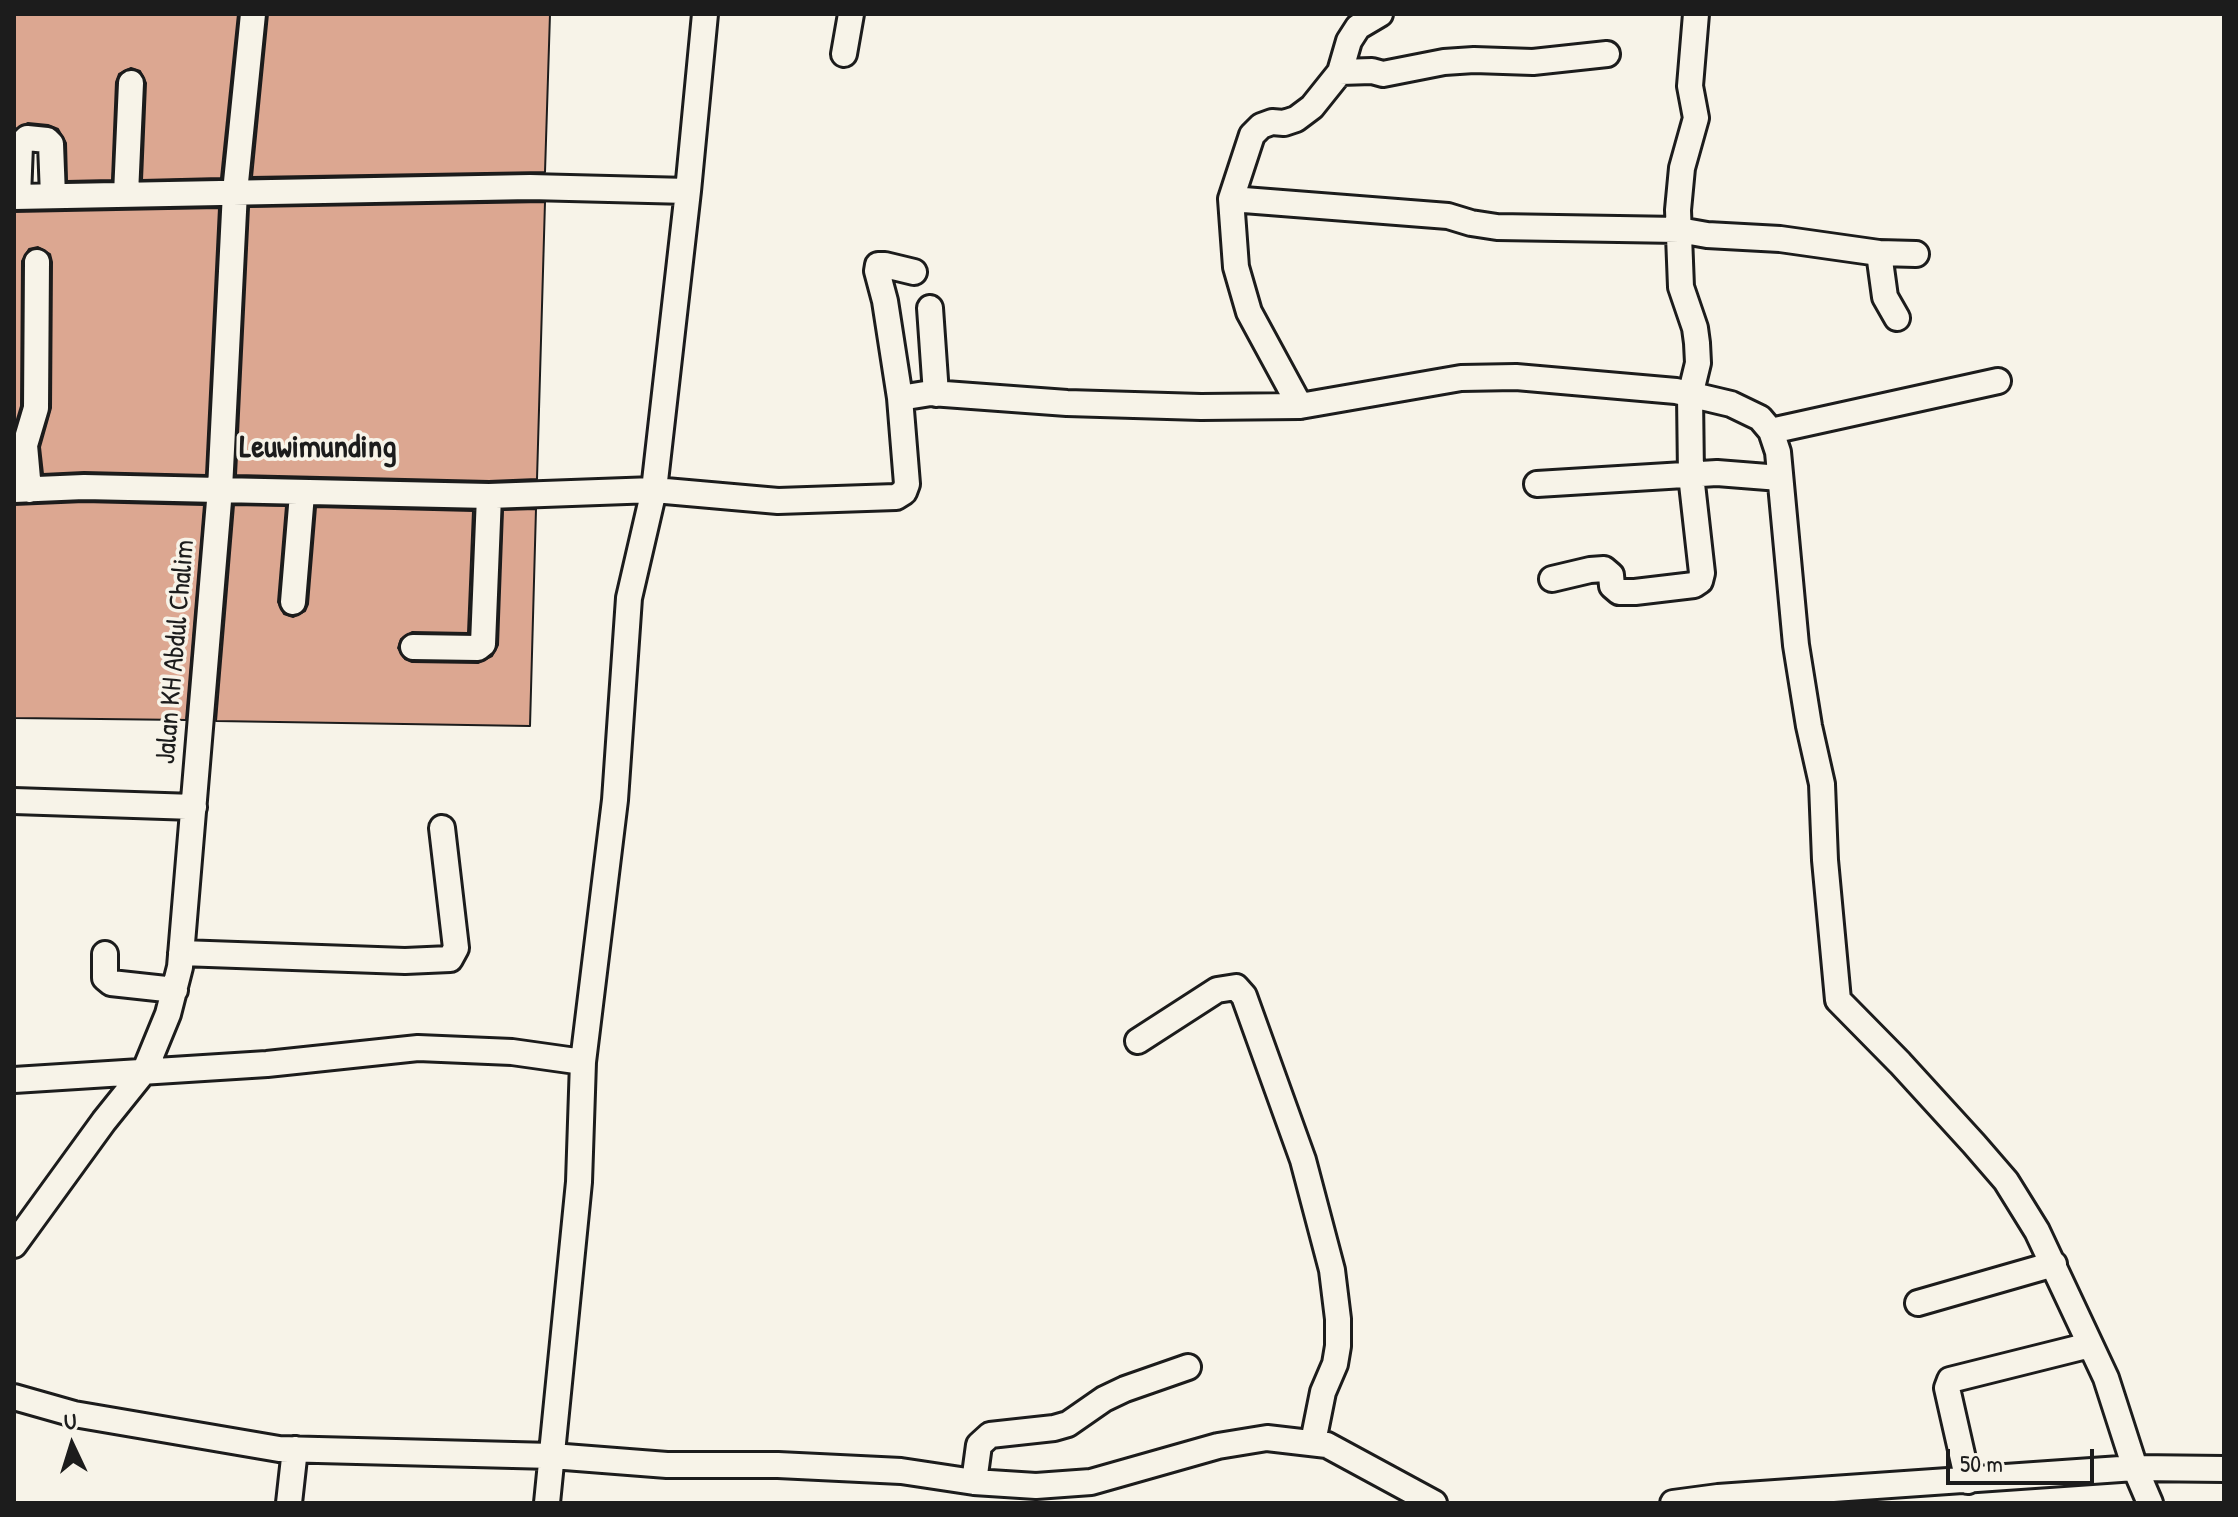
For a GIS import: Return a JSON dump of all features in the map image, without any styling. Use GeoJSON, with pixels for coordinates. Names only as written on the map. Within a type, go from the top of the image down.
{"type":"FeatureCollection","features":[{"type":"Feature","properties":{"kind":"street","name":"Jalan KH Abdul Chalim"},"geometry":{"type":"LineString","coordinates":[[14,1245],[145,1070],[175,990],[181,953],[220,489],[235,192],[253,14]]}},
{"type":"Feature","properties":{"kind":"street"},"geometry":{"type":"LineString","coordinates":[[547,1503],[579,1182],[583,1062],[615,800],[629,598],[654,490],[705,14]]}},
{"type":"Feature","properties":{"kind":"street"},"geometry":{"type":"LineString","coordinates":[[844,54],[851,14]]}},
{"type":"Feature","properties":{"kind":"street"},"geometry":{"type":"LineString","coordinates":[[1300,406],[1249,312],[1236,267],[1231,199],[1252,135],[1272,122],[1284,123],[1296,119],[1312,107],[1340,72],[1349,41],[1358,27],[1380,14]]}},
{"type":"Feature","properties":{"kind":"street"},"geometry":{"type":"LineString","coordinates":[[1552,579],[1604,569],[1611,575],[1612,586],[1619,592],[1694,585],[1700,581],[1702,573],[1691,475],[1690,396],[1698,363],[1697,343],[1681,287],[1679,230],[1682,168],[1696,118],[1690,86],[1696,14]]}},
{"type":"Feature","properties":{"kind":"street"},"geometry":{"type":"LineString","coordinates":[[1340,72],[1372,71],[1383,74],[1444,62],[1533,62],[1607,54]]}},
{"type":"Feature","properties":{"kind":"street"},"geometry":{"type":"LineString","coordinates":[[126,194],[131,83]]}},
{"type":"Feature","properties":{"kind":"street"},"geometry":{"type":"LineString","coordinates":[[53,196],[51,144],[47,140],[27,138],[20,145],[16,197],[530,187],[688,191]]}},
{"type":"Feature","properties":{"kind":"street"},"geometry":{"type":"LineString","coordinates":[[1231,199],[1448,216],[1497,227],[1679,230],[1707,235],[1780,239],[1879,253],[1916,254]]}},
{"type":"Feature","properties":{"kind":"street"},"geometry":{"type":"LineString","coordinates":[[1879,253],[1885,297],[1897,318]]}},
{"type":"Feature","properties":{"kind":"street"},"geometry":{"type":"LineString","coordinates":[[37,262],[36,408],[25,445],[21,490],[84,487],[489,496],[654,490],[778,501],[896,497],[904,492],[907,484],[900,398],[885,301],[877,271],[878,265],[885,265],[914,272]]}},
{"type":"Feature","properties":{"kind":"street"},"geometry":{"type":"LineString","coordinates":[[930,308],[948,394]]}},
{"type":"Feature","properties":{"kind":"street"},"geometry":{"type":"LineString","coordinates":[[900,398],[948,394],[1067,403],[1300,406],[1461,378],[1516,377],[1676,391],[1731,404],[1760,418],[1771,431],[1778,452],[1796,645],[1822,784],[1825,860],[1838,1000],[1900,1063],[2006,1181],[2054,1264],[2106,1378],[2135,1468],[2150,1503]]}},
{"type":"Feature","properties":{"kind":"street"},"geometry":{"type":"LineString","coordinates":[[1771,431],[1998,381]]}},
{"type":"Feature","properties":{"kind":"street"},"geometry":{"type":"LineString","coordinates":[[1537,484],[1717,473],[1780,478]]}},
{"type":"Feature","properties":{"kind":"street"},"geometry":{"type":"LineString","coordinates":[[293,602],[302,494]]}},
{"type":"Feature","properties":{"kind":"street"},"geometry":{"type":"LineString","coordinates":[[413,647],[478,648],[483,644],[489,496]]}},
{"type":"Feature","properties":{"kind":"street"},"geometry":{"type":"LineString","coordinates":[[14,801],[194,807]]}},
{"type":"Feature","properties":{"kind":"street"},"geometry":{"type":"LineString","coordinates":[[181,953],[405,961],[450,959],[456,948],[442,828]]}},
{"type":"Feature","properties":{"kind":"street"},"geometry":{"type":"LineString","coordinates":[[105,954],[105,978],[111,983],[175,990]]}},
{"type":"Feature","properties":{"kind":"street"},"geometry":{"type":"LineString","coordinates":[[1138,1041],[1217,990],[1236,987],[1244,996],[1303,1160],[1332,1270],[1338,1346],[1335,1364],[1323,1392],[1320,1444]]}},
{"type":"Feature","properties":{"kind":"street"},"geometry":{"type":"LineString","coordinates":[[14,1080],[267,1064],[418,1048],[512,1052],[583,1062]]}},
{"type":"Feature","properties":{"kind":"street"},"geometry":{"type":"LineString","coordinates":[[1918,1303],[2054,1264]]}},
{"type":"Feature","properties":{"kind":"street"},"geometry":{"type":"LineString","coordinates":[[1968,1481],[1947,1388],[1950,1380],[2090,1345]]}},
{"type":"Feature","properties":{"kind":"street"},"geometry":{"type":"LineString","coordinates":[[974,1482],[979,1445],[990,1435],[1068,1424],[1104,1399],[1125,1389],[1188,1367]]}},
{"type":"Feature","properties":{"kind":"street"},"geometry":{"type":"LineString","coordinates":[[14,1397],[88,1417],[295,1449],[552,1456],[667,1465],[778,1465],[901,1471],[974,1482],[1036,1486],[1091,1482],[1218,1446],[1267,1438],[1320,1444],[1434,1503]]}},
{"type":"Feature","properties":{"kind":"street"},"geometry":{"type":"LineString","coordinates":[[289,1503],[295,1449]]}},
{"type":"Feature","properties":{"kind":"street"},"geometry":{"type":"LineString","coordinates":[[1673,1503],[1718,1497],[2135,1468],[2224,1469]]}},
{"type":"Feature","properties":{"kind":"building"},"geometry":{"type":"Polygon","coordinates":[[[14,14],[238,14],[221,178],[142,180],[146,83],[140,71],[131,68],[119,74],[116,82],[112,180],[67,181],[66,143],[58,129],[28,123],[14,130],[14,14]]]}},
{"type":"Feature","properties":{"kind":"building"},"geometry":{"type":"Polygon","coordinates":[[[268,14],[550,14],[545,172],[252,177],[268,14]]]}},
{"type":"Feature","properties":{"kind":"building"},"geometry":{"type":"Polygon","coordinates":[[[545,202],[537,479],[489,481],[236,475],[249,207],[545,202]]]}},
{"type":"Feature","properties":{"kind":"building"},"geometry":{"type":"Polygon","coordinates":[[[219,208],[206,475],[43,474],[40,447],[51,408],[52,262],[50,254],[38,247],[29,249],[22,261],[21,406],[14,429],[14,212],[219,208]]]}},
{"type":"Feature","properties":{"kind":"building"},"geometry":{"type":"Polygon","coordinates":[[[84,502],[204,505],[186,720],[14,718],[14,505],[84,502]]]}},
{"type":"Feature","properties":{"kind":"building"},"geometry":{"type":"Polygon","coordinates":[[[234,505],[286,506],[278,602],[284,614],[293,617],[305,611],[308,604],[316,507],[473,511],[468,633],[412,632],[401,639],[398,648],[405,659],[412,662],[478,663],[492,656],[498,645],[503,510],[536,509],[530,726],[216,721],[234,505]]]}},
{"type":"Feature","properties":{"kind":"district","name":"Leuwimunding"},"geometry":{"type":"Point","coordinates":[318,448]}}]}
